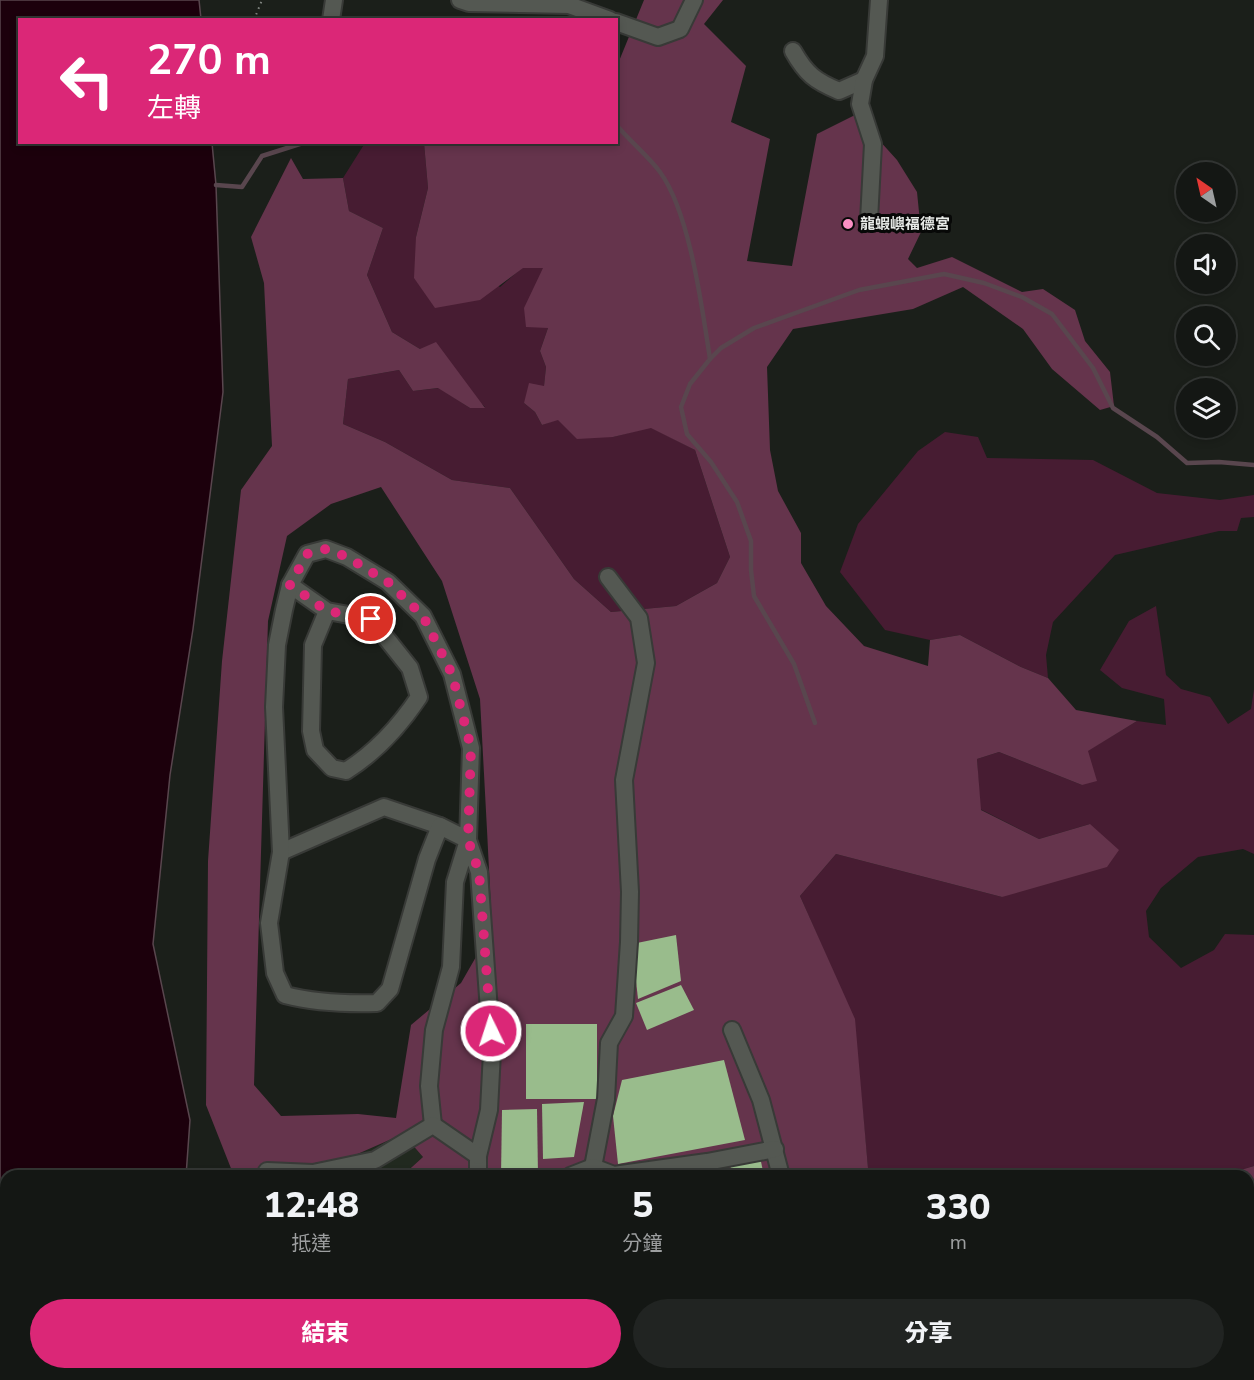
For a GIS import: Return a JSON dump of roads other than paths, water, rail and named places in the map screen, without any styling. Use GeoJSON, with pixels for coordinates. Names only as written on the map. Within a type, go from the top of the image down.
{"type":"FeatureCollection","features":[{"type":"Feature","properties":{"kind":"street"},"geometry":{"type":"LineString","coordinates":[[331,18],[334,0]]}},
{"type":"Feature","properties":{"kind":"street"},"geometry":{"type":"LineString","coordinates":[[460,0],[469,3],[569,5],[605,18]]}},
{"type":"Feature","properties":{"kind":"street"},"geometry":{"type":"LineString","coordinates":[[618,23],[658,37],[680,30],[694,0]]}},
{"type":"Feature","properties":{"kind":"street"},"geometry":{"type":"LineString","coordinates":[[869,220],[873,144],[860,104],[864,80],[875,56],[879,0]]}},
{"type":"Feature","properties":{"kind":"street"},"geometry":{"type":"LineString","coordinates":[[793,51],[802,66],[816,81],[839,91],[864,80]]}},
{"type":"Feature","properties":{"kind":"street"},"geometry":{"type":"LineString","coordinates":[[440,826],[427,860],[390,988],[377,1003],[310,1002],[285,995],[275,973],[269,923],[281,852],[274,707],[277,645],[290,585],[307,554],[326,549],[347,557],[388,582],[423,616],[452,674],[471,748],[468,840],[455,882],[451,967],[434,1030],[429,1086],[433,1125],[477,1156]]}},
{"type":"Feature","properties":{"kind":"street"},"geometry":{"type":"LineString","coordinates":[[593,1167],[606,1099],[609,1043],[624,1016],[630,892],[624,780],[646,663],[639,618],[608,577]]}},
{"type":"Feature","properties":{"kind":"street"},"geometry":{"type":"LineString","coordinates":[[290,585],[327,611],[371,619],[410,668],[419,698],[405,720],[368,756],[346,771],[332,768],[315,750],[311,731],[313,645],[327,611]]}},
{"type":"Feature","properties":{"kind":"street"},"geometry":{"type":"LineString","coordinates":[[281,852],[384,807],[440,826],[468,840],[479,872],[492,1052],[489,1110],[477,1156],[478,1170]]}},
{"type":"Feature","properties":{"kind":"street"},"geometry":{"type":"LineString","coordinates":[[732,1030],[761,1100],[780,1170]]}},
{"type":"Feature","properties":{"kind":"street"},"geometry":{"type":"LineString","coordinates":[[327,1170],[375,1160],[433,1125]]}},
{"type":"Feature","properties":{"kind":"street"},"geometry":{"type":"LineString","coordinates":[[650,1170],[775,1149]]}},
{"type":"Feature","properties":{"kind":"street"},"geometry":{"type":"LineString","coordinates":[[585,1170],[593,1167],[601,1170]]}},
{"type":"Feature","properties":{"kind":"waterway"},"geometry":{"type":"LineString","coordinates":[[618,128],[660,172],[679,211],[693,262],[710,359],[690,384],[681,407],[687,434],[711,462],[737,502],[751,541],[754,596],[794,664],[815,723]]}},
{"type":"Feature","properties":{"kind":"waterway"},"geometry":{"type":"LineString","coordinates":[[216,185],[242,187],[262,156],[300,144]]}},
{"type":"Feature","properties":{"kind":"waterway"},"geometry":{"type":"LineString","coordinates":[[710,359],[721,348],[754,328],[859,290],[944,274],[984,283],[1022,297],[1052,314],[1093,368],[1113,408],[1157,437],[1187,463],[1219,462],[1254,465]]}},
{"type":"Feature","properties":{"kind":"place","name":"龍蝦嶼福德宮"},"geometry":{"type":"Point","coordinates":[848,224]}}]}
